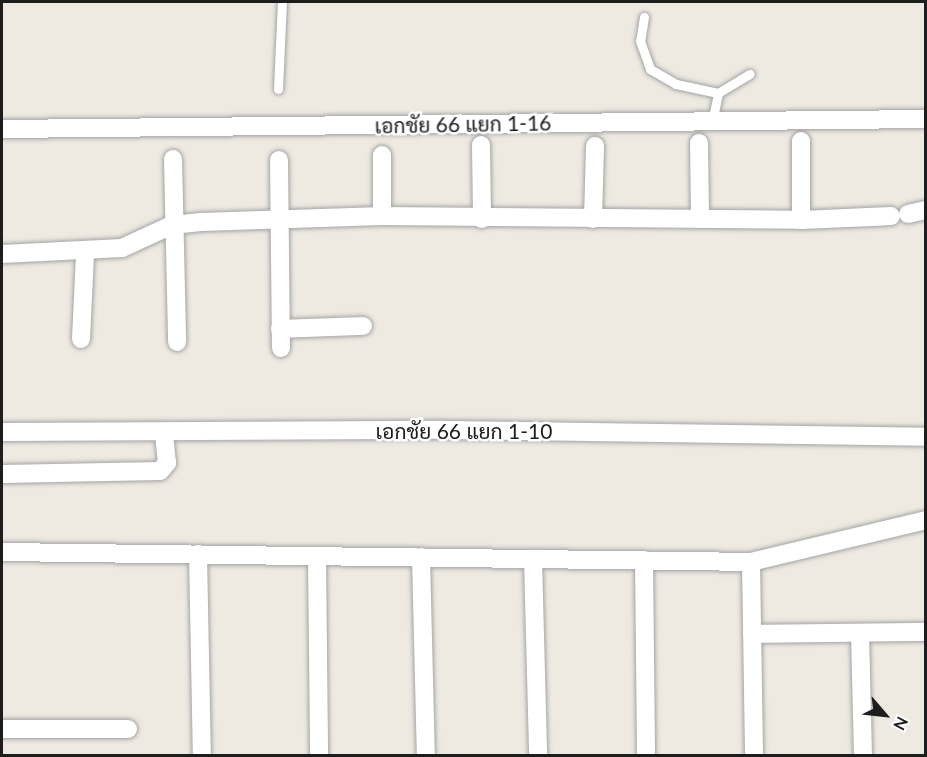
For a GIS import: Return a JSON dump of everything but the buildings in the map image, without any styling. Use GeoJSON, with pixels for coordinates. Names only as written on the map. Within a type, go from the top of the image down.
{"type":"FeatureCollection","features":[{"type":"Feature","properties":{"kind":"street","name":"เอกชัย 66 แยก 1-16"},"geometry":{"type":"LineString","coordinates":[[2,129],[926,119]]}},
{"type":"Feature","properties":{"kind":"street"},"geometry":{"type":"LineString","coordinates":[[801,141],[801,219]]}},
{"type":"Feature","properties":{"kind":"street"},"geometry":{"type":"LineString","coordinates":[[699,143],[700,219]]}},
{"type":"Feature","properties":{"kind":"street"},"geometry":{"type":"LineString","coordinates":[[481,145],[482,219]]}},
{"type":"Feature","properties":{"kind":"street"},"geometry":{"type":"LineString","coordinates":[[593,219],[596,146]]}},
{"type":"Feature","properties":{"kind":"street"},"geometry":{"type":"LineString","coordinates":[[382,155],[382,216]]}},
{"type":"Feature","properties":{"kind":"street"},"geometry":{"type":"LineString","coordinates":[[173,159],[172,225],[177,342]]}},
{"type":"Feature","properties":{"kind":"street"},"geometry":{"type":"LineString","coordinates":[[279,159],[277,221],[281,348]]}},
{"type":"Feature","properties":{"kind":"street"},"geometry":{"type":"LineString","coordinates":[[2,254],[85,253],[132,245],[172,225],[382,216],[482,219],[801,219],[908,213]]}},
{"type":"Feature","properties":{"kind":"street"},"geometry":{"type":"LineString","coordinates":[[81,339],[85,253]]}},
{"type":"Feature","properties":{"kind":"street"},"geometry":{"type":"LineString","coordinates":[[280,328],[363,326]]}},
{"type":"Feature","properties":{"kind":"street","name":"เอกชัย 66 แยก 1-10"},"geometry":{"type":"LineString","coordinates":[[2,432],[445,430],[926,437]]}},
{"type":"Feature","properties":{"kind":"street"},"geometry":{"type":"LineString","coordinates":[[2,474],[160,471],[167,463],[164,433]]}},
{"type":"Feature","properties":{"kind":"street"},"geometry":{"type":"LineString","coordinates":[[2,552],[751,562],[926,520]]}},
{"type":"Feature","properties":{"kind":"street"},"geometry":{"type":"LineString","coordinates":[[198,554],[202,756]]}},
{"type":"Feature","properties":{"kind":"street"},"geometry":{"type":"LineString","coordinates":[[317,556],[319,756]]}},
{"type":"Feature","properties":{"kind":"street"},"geometry":{"type":"LineString","coordinates":[[421,557],[426,756]]}},
{"type":"Feature","properties":{"kind":"street"},"geometry":{"type":"LineString","coordinates":[[534,559],[538,756]]}},
{"type":"Feature","properties":{"kind":"street"},"geometry":{"type":"LineString","coordinates":[[644,560],[646,756]]}},
{"type":"Feature","properties":{"kind":"street"},"geometry":{"type":"LineString","coordinates":[[751,562],[754,756]]}},
{"type":"Feature","properties":{"kind":"street"},"geometry":{"type":"LineString","coordinates":[[752,634],[926,632]]}},
{"type":"Feature","properties":{"kind":"street"},"geometry":{"type":"LineString","coordinates":[[860,633],[863,756]]}},
{"type":"Feature","properties":{"kind":"street"},"geometry":{"type":"LineString","coordinates":[[2,729],[128,729]]}},
{"type":"Feature","properties":{"kind":"lane"},"geometry":{"type":"LineString","coordinates":[[278,89],[282,2]]}},
{"type":"Feature","properties":{"kind":"lane"},"geometry":{"type":"LineString","coordinates":[[644,17],[640,40],[650,69],[676,84],[718,93],[750,74]]}},
{"type":"Feature","properties":{"kind":"lane"},"geometry":{"type":"LineString","coordinates":[[712,122],[718,93]]}}]}
